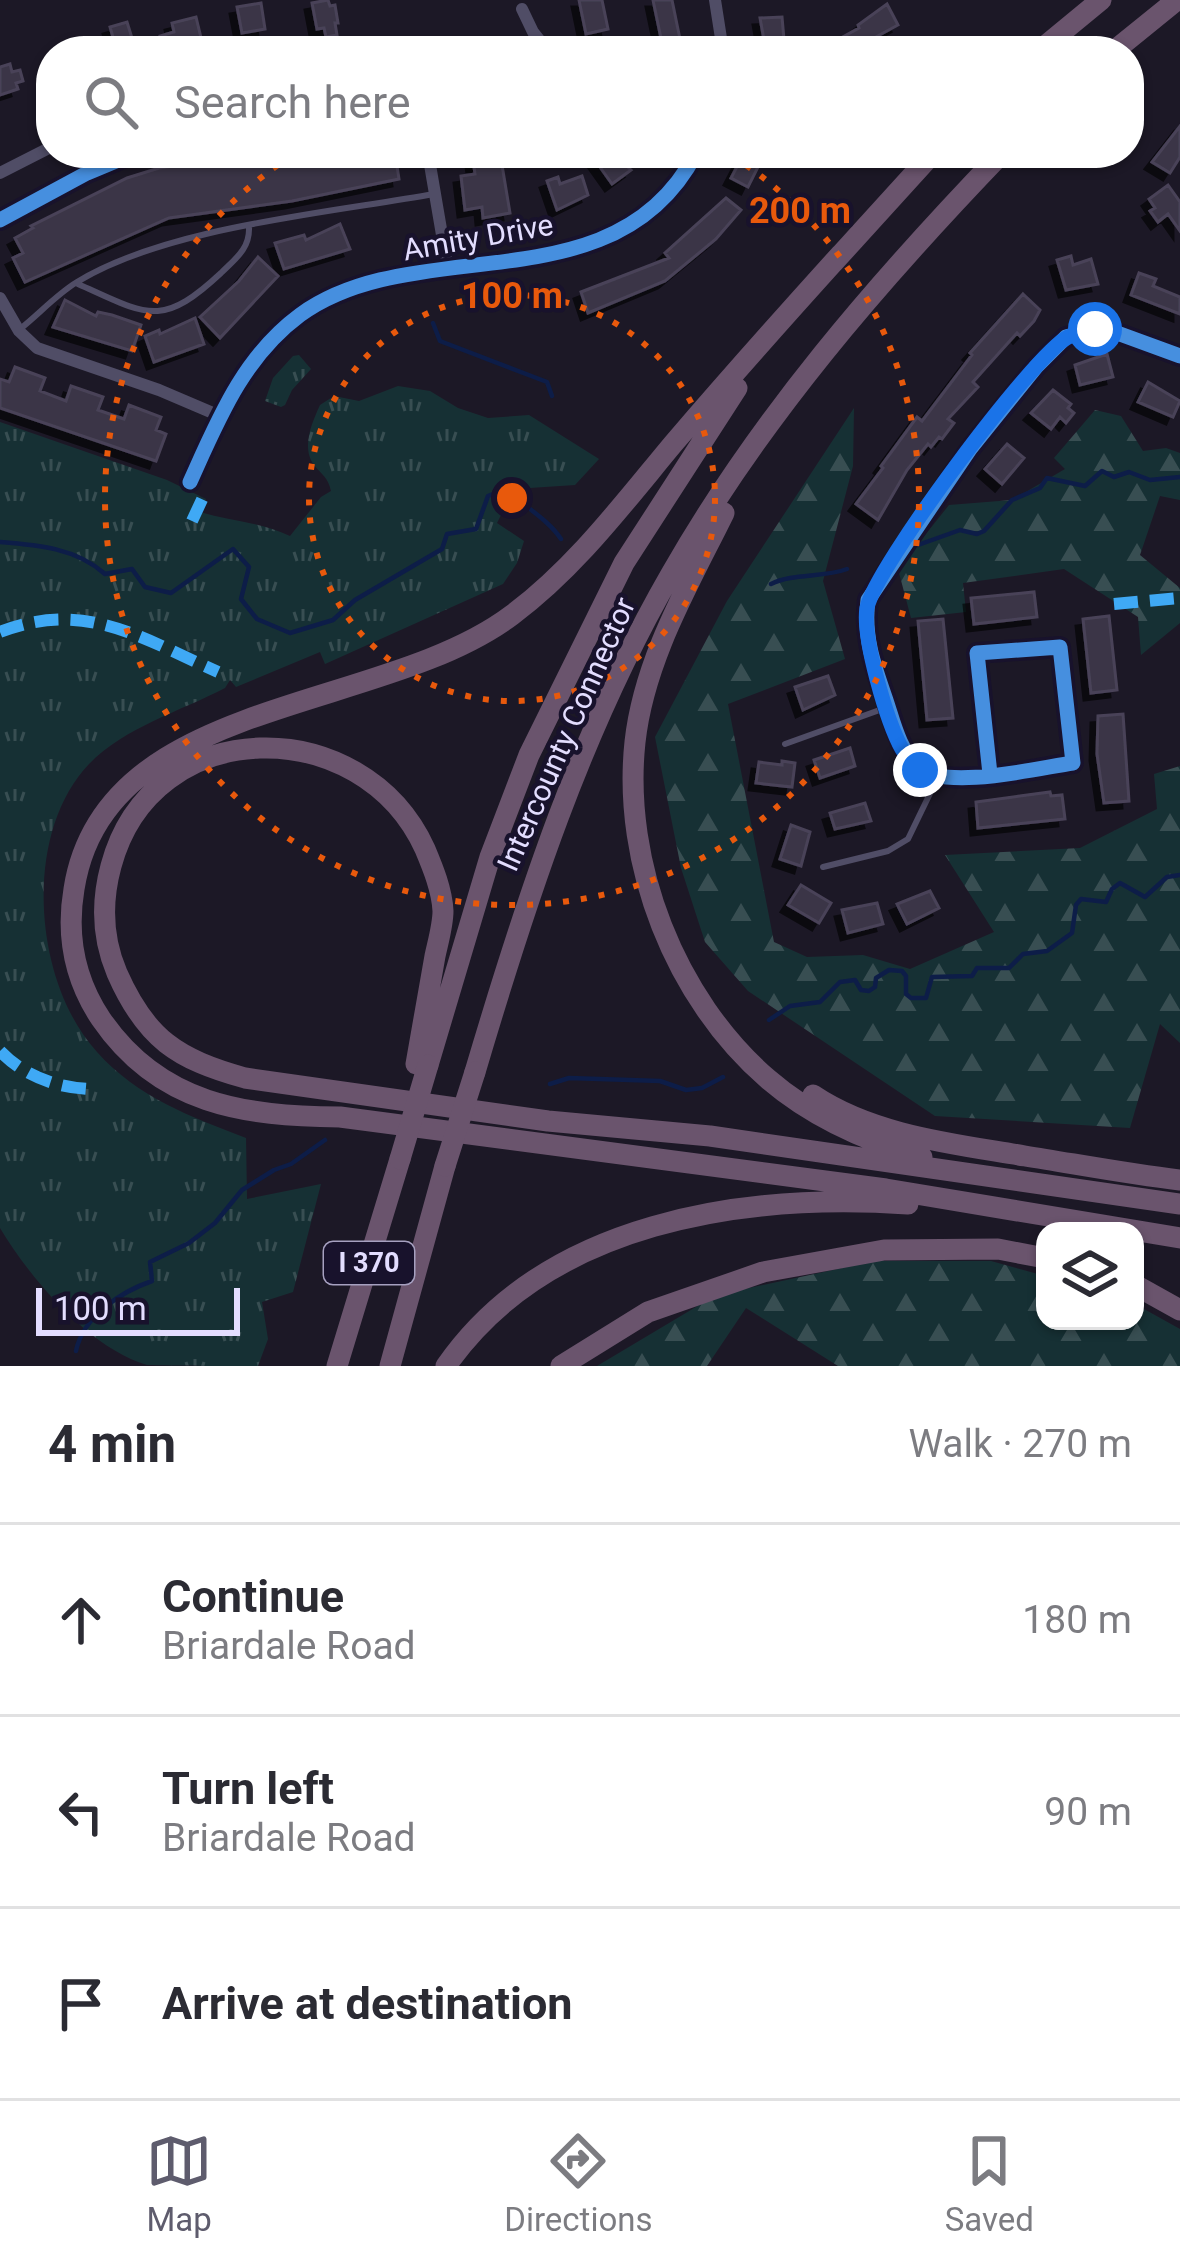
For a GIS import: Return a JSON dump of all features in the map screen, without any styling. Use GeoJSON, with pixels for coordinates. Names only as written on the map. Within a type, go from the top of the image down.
{"type":"FeatureCollection","features":[{"type":"Feature","properties":{"kind":"highway"},"geometry":{"type":"LineString","coordinates":[[1057,36],[1101,0]]}},
{"type":"Feature","properties":{"kind":"highway"},"geometry":{"type":"LineString","coordinates":[[1133,36],[1177,0]]}},
{"type":"Feature","properties":{"kind":"highway","name":"Intercounty Connector"},"geometry":{"type":"LineString","coordinates":[[337,1366],[400,1160],[422,1065],[529,755],[624,563],[729,398],[841,254],[919,168]]}},
{"type":"Feature","properties":{"kind":"highway","name":"Intercounty Connector"},"geometry":{"type":"LineString","coordinates":[[390,1366],[529,892],[606,703],[671,574],[764,430],[855,314],[988,168]]}},
{"type":"Feature","properties":{"kind":"highway"},"geometry":{"type":"LineString","coordinates":[[841,254],[576,559],[513,614],[447,654],[204,736],[136,776],[98,819],[76,874],[71,934],[75,964],[96,1012],[135,1058],[164,1080],[231,1109],[361,1120],[886,1189],[1180,1238]]}},
{"type":"Feature","properties":{"kind":"highway"},"geometry":{"type":"LineString","coordinates":[[764,430],[652,667],[635,739],[637,844],[655,913],[686,978],[767,1078],[838,1127],[992,1177]]}},
{"type":"Feature","properties":{"kind":"highway"},"geometry":{"type":"LineString","coordinates":[[422,1065],[443,912],[434,870],[418,835],[382,788],[350,766],[257,746],[187,766],[136,808],[118,838],[108,877],[107,950],[130,1004],[162,1042],[200,1065],[245,1078],[548,1121],[710,1136],[1180,1204]]}},
{"type":"Feature","properties":{"kind":"highway"},"geometry":{"type":"LineString","coordinates":[[725,1031],[828,1105],[889,1128],[945,1142],[1180,1180]]}},
{"type":"Feature","properties":{"kind":"highway"},"geometry":{"type":"LineString","coordinates":[[446,1366],[464,1341],[526,1287],[596,1244],[681,1218],[784,1205],[889,1203],[1016,1212]]}},
{"type":"Feature","properties":{"kind":"highway"},"geometry":{"type":"LineString","coordinates":[[562,1366],[648,1312],[763,1272],[884,1250],[998,1249],[1036,1256]]}},
{"type":"Feature","properties":{"kind":"highway"},"geometry":{"type":"LineString","coordinates":[[1144,1290],[1180,1310]]}},
{"type":"Feature","properties":{"kind":"street"},"geometry":{"type":"LineString","coordinates":[[716,0],[721,36]]}},
{"type":"Feature","properties":{"kind":"street"},"geometry":{"type":"LineString","coordinates":[[522,9],[535,36]]}},
{"type":"Feature","properties":{"kind":"street"},"geometry":{"type":"LineString","coordinates":[[0,173],[36,155]]}},
{"type":"Feature","properties":{"kind":"street"},"geometry":{"type":"LineString","coordinates":[[0,220],[97,168]]}},
{"type":"Feature","properties":{"kind":"street"},"geometry":{"type":"LineString","coordinates":[[431,168],[448,270]]}},
{"type":"Feature","properties":{"kind":"street","name":"Amity Drive"},"geometry":{"type":"LineString","coordinates":[[190,482],[250,364],[302,314],[326,299],[370,284],[532,259],[595,241],[656,205],[681,168]]}},
{"type":"Feature","properties":{"kind":"street"},"geometry":{"type":"LineString","coordinates":[[0,298],[19,331],[37,348],[220,416]]}},
{"type":"Feature","properties":{"kind":"street"},"geometry":{"type":"LineString","coordinates":[[990,774],[977,653],[1060,647],[1073,763],[990,774],[938,779],[920,770],[902,749],[869,650],[868,600],[970,449],[1036,367],[1066,338],[1095,329],[1180,356]]}},
{"type":"Feature","properties":{"kind":"lane"},"geometry":{"type":"LineString","coordinates":[[19,331],[75,283],[152,248],[437,193]]}},
{"type":"Feature","properties":{"kind":"lane"},"geometry":{"type":"LineString","coordinates":[[75,283],[128,306],[176,309],[241,254],[250,241],[249,227]]}},
{"type":"Feature","properties":{"kind":"lane"},"geometry":{"type":"LineString","coordinates":[[784,744],[888,706]]}},
{"type":"Feature","properties":{"kind":"lane"},"geometry":{"type":"LineString","coordinates":[[824,867],[888,851],[908,839],[938,779]]}},
{"type":"Feature","properties":{"kind":"green space"},"geometry":{"type":"Polygon","coordinates":[[[299,355],[311,369],[285,405],[265,401],[273,378],[299,355]]]}},
{"type":"Feature","properties":{"kind":"green space"},"geometry":{"type":"Polygon","coordinates":[[[398,386],[430,391],[488,418],[529,415],[599,459],[575,485],[514,489],[497,523],[524,541],[503,584],[325,664],[320,652],[236,687],[230,680],[225,688],[136,730],[89,764],[67,794],[53,829],[45,867],[49,949],[59,987],[97,1052],[147,1093],[246,1138],[247,1199],[321,1184],[293,1292],[262,1302],[268,1339],[258,1366],[147,1365],[104,1343],[63,1309],[0,1228],[0,422],[167,480],[206,499],[200,512],[290,536],[331,491],[308,451],[320,405],[334,396],[359,401],[398,386]]]}},
{"type":"Feature","properties":{"kind":"green space"},"geometry":{"type":"Polygon","coordinates":[[[854,408],[853,466],[823,581],[845,659],[728,704],[774,942],[807,957],[863,955],[910,969],[994,932],[945,855],[1080,848],[1157,809],[1154,774],[1180,766],[1180,1043],[1160,1024],[1130,1128],[935,1116],[748,991],[705,942],[681,868],[655,737],[727,601],[854,408]]]}},
{"type":"Feature","properties":{"kind":"green space"},"geometry":{"type":"Polygon","coordinates":[[[1095,410],[1121,416],[1143,451],[1166,448],[1180,453],[1180,500],[1160,496],[1140,555],[1180,588],[1180,623],[1141,655],[1138,617],[1064,569],[963,583],[966,612],[911,618],[898,569],[949,505],[1012,500],[1065,469],[1054,458],[1095,410]]]}},
{"type":"Feature","properties":{"kind":"green space"},"geometry":{"type":"Polygon","coordinates":[[[875,1261],[991,1261],[1036,1274],[1036,1330],[1144,1330],[1144,1309],[1180,1329],[1180,1366],[838,1366],[746,1308],[707,1366],[597,1366],[716,1295],[875,1261]]]}},
{"type":"Feature","properties":{"kind":"building"},"geometry":{"type":"Polygon","coordinates":[[[328,0],[330,6],[335,5],[337,35],[326,36],[324,28],[317,29],[312,3],[328,0]]]}},
{"type":"Feature","properties":{"kind":"building"},"geometry":{"type":"Polygon","coordinates":[[[579,0],[602,0],[608,29],[586,34],[579,0]]]}},
{"type":"Feature","properties":{"kind":"building"},"geometry":{"type":"Polygon","coordinates":[[[653,0],[672,0],[679,36],[660,36],[653,0]]]}},
{"type":"Feature","properties":{"kind":"building"},"geometry":{"type":"Polygon","coordinates":[[[261,3],[265,29],[242,33],[237,7],[261,3]]]}},
{"type":"Feature","properties":{"kind":"building"},"geometry":{"type":"Polygon","coordinates":[[[887,4],[898,25],[878,36],[844,36],[887,4]]]}},
{"type":"Feature","properties":{"kind":"building"},"geometry":{"type":"Polygon","coordinates":[[[196,17],[201,36],[160,36],[174,32],[172,23],[196,17]]]}},
{"type":"Feature","properties":{"kind":"building"},"geometry":{"type":"Polygon","coordinates":[[[782,17],[784,36],[763,36],[760,18],[782,17]]]}},
{"type":"Feature","properties":{"kind":"building"},"geometry":{"type":"Polygon","coordinates":[[[127,22],[131,36],[113,36],[110,27],[127,22]]]}},
{"type":"Feature","properties":{"kind":"building"},"geometry":{"type":"Polygon","coordinates":[[[10,64],[12,72],[20,70],[23,81],[16,83],[18,89],[0,95],[0,67],[10,64]]]}},
{"type":"Feature","properties":{"kind":"building"},"geometry":{"type":"Polygon","coordinates":[[[1180,126],[1180,157],[1170,173],[1152,162],[1180,126]]]}},
{"type":"Feature","properties":{"kind":"building"},"geometry":{"type":"Polygon","coordinates":[[[159,168],[397,168],[399,179],[292,201],[169,218],[25,282],[13,258],[23,253],[15,238],[127,178],[159,168]]]}},
{"type":"Feature","properties":{"kind":"building"},"geometry":{"type":"Polygon","coordinates":[[[474,168],[502,168],[510,213],[483,218],[482,207],[465,210],[461,176],[475,174],[474,168]]]}},
{"type":"Feature","properties":{"kind":"building"},"geometry":{"type":"Polygon","coordinates":[[[601,168],[631,170],[612,184],[601,168]]]}},
{"type":"Feature","properties":{"kind":"building"},"geometry":{"type":"Polygon","coordinates":[[[736,168],[758,168],[748,187],[731,178],[736,168]]]}},
{"type":"Feature","properties":{"kind":"building"},"geometry":{"type":"Polygon","coordinates":[[[582,176],[588,195],[557,210],[547,181],[558,177],[560,184],[582,176]]]}},
{"type":"Feature","properties":{"kind":"building"},"geometry":{"type":"Polygon","coordinates":[[[1168,185],[1180,202],[1180,231],[1168,214],[1158,222],[1150,211],[1155,208],[1149,199],[1168,185]]]}},
{"type":"Feature","properties":{"kind":"building"},"geometry":{"type":"Polygon","coordinates":[[[726,198],[741,210],[716,239],[665,281],[588,313],[581,292],[669,258],[665,253],[726,198]]]}},
{"type":"Feature","properties":{"kind":"building"},"geometry":{"type":"Polygon","coordinates":[[[340,224],[350,249],[284,269],[275,243],[304,235],[306,240],[340,224]]]}},
{"type":"Feature","properties":{"kind":"building"},"geometry":{"type":"Polygon","coordinates":[[[1071,256],[1073,265],[1091,259],[1098,284],[1066,290],[1057,260],[1071,256]]]}},
{"type":"Feature","properties":{"kind":"building"},"geometry":{"type":"Polygon","coordinates":[[[258,257],[278,276],[220,338],[200,317],[258,257]]]}},
{"type":"Feature","properties":{"kind":"building"},"geometry":{"type":"Polygon","coordinates":[[[1139,273],[1156,279],[1153,286],[1180,297],[1180,314],[1131,295],[1139,273]]]}},
{"type":"Feature","properties":{"kind":"building"},"geometry":{"type":"Polygon","coordinates":[[[1023,294],[1040,310],[1034,321],[973,382],[978,387],[948,419],[954,423],[907,470],[878,520],[856,504],[917,417],[922,421],[970,353],[1023,294]]]}},
{"type":"Feature","properties":{"kind":"building"},"geometry":{"type":"Polygon","coordinates":[[[65,300],[96,316],[98,312],[141,325],[132,351],[53,327],[65,300]]]}},
{"type":"Feature","properties":{"kind":"building"},"geometry":{"type":"Polygon","coordinates":[[[195,318],[204,344],[154,362],[145,336],[195,318]]]}},
{"type":"Feature","properties":{"kind":"building"},"geometry":{"type":"Polygon","coordinates":[[[1107,354],[1113,377],[1080,385],[1075,365],[1107,354]]]}},
{"type":"Feature","properties":{"kind":"building"},"geometry":{"type":"Polygon","coordinates":[[[15,367],[45,378],[40,391],[66,401],[71,386],[103,397],[98,410],[124,419],[129,405],[161,417],[156,430],[166,434],[156,461],[0,408],[0,379],[9,382],[15,367]]]}},
{"type":"Feature","properties":{"kind":"building"},"geometry":{"type":"Polygon","coordinates":[[[1148,382],[1180,401],[1173,417],[1138,402],[1148,382]]]}},
{"type":"Feature","properties":{"kind":"building"},"geometry":{"type":"Polygon","coordinates":[[[1053,390],[1071,404],[1068,408],[1074,413],[1066,423],[1060,417],[1051,429],[1031,413],[1053,390]]]}},
{"type":"Feature","properties":{"kind":"building"},"geometry":{"type":"Polygon","coordinates":[[[1007,444],[1024,458],[1002,484],[985,469],[1007,444]]]}},
{"type":"Feature","properties":{"kind":"building"},"geometry":{"type":"Polygon","coordinates":[[[1034,592],[1037,617],[974,624],[971,598],[1034,592]]]}},
{"type":"Feature","properties":{"kind":"building"},"geometry":{"type":"Polygon","coordinates":[[[1109,616],[1117,690],[1091,693],[1083,619],[1109,616]]]}},
{"type":"Feature","properties":{"kind":"building"},"geometry":{"type":"Polygon","coordinates":[[[943,619],[953,718],[927,720],[918,621],[943,619]]]}},
{"type":"Feature","properties":{"kind":"building"},"geometry":{"type":"Polygon","coordinates":[[[828,676],[835,695],[803,710],[795,687],[828,676]]]}},
{"type":"Feature","properties":{"kind":"building"},"geometry":{"type":"Polygon","coordinates":[[[1123,714],[1129,801],[1104,803],[1097,754],[1098,716],[1123,714]]]}},
{"type":"Feature","properties":{"kind":"building"},"geometry":{"type":"Polygon","coordinates":[[[850,748],[855,766],[820,778],[814,760],[850,748]]]}},
{"type":"Feature","properties":{"kind":"building"},"geometry":{"type":"Polygon","coordinates":[[[782,761],[795,763],[792,787],[756,783],[759,762],[782,765],[782,761]]]}},
{"type":"Feature","properties":{"kind":"building"},"geometry":{"type":"Polygon","coordinates":[[[1050,792],[1051,796],[1062,795],[1065,819],[978,828],[976,802],[1050,792]]]}},
{"type":"Feature","properties":{"kind":"building"},"geometry":{"type":"Polygon","coordinates":[[[865,803],[871,821],[835,829],[830,813],[865,803]]]}},
{"type":"Feature","properties":{"kind":"building"},"geometry":{"type":"Polygon","coordinates":[[[791,825],[810,832],[801,866],[780,859],[791,825]]]}},
{"type":"Feature","properties":{"kind":"building"},"geometry":{"type":"Polygon","coordinates":[[[801,885],[831,903],[819,923],[788,905],[801,885]]]}},
{"type":"Feature","properties":{"kind":"building"},"geometry":{"type":"Polygon","coordinates":[[[930,891],[939,908],[907,924],[897,904],[930,891]]]}},
{"type":"Feature","properties":{"kind":"building"},"geometry":{"type":"Polygon","coordinates":[[[877,903],[883,924],[848,933],[842,910],[877,903]]]}},
{"type":"Feature","properties":{"kind":"waterway"},"geometry":{"type":"LineString","coordinates":[[433,323],[440,341],[547,382],[552,396]]}},
{"type":"Feature","properties":{"kind":"waterway"},"geometry":{"type":"LineString","coordinates":[[918,545],[960,530],[984,531],[1012,500],[1040,488],[1047,478],[1085,486],[1102,471],[1114,477],[1129,472],[1150,480],[1180,477]]}},
{"type":"Feature","properties":{"kind":"waterway"},"geometry":{"type":"LineString","coordinates":[[0,542],[69,553],[105,574],[132,569],[145,587],[171,593],[233,549],[249,567],[241,599],[257,619],[290,633],[333,620],[355,600],[442,549],[447,534],[476,529],[488,496],[506,489],[561,539]]}},
{"type":"Feature","properties":{"kind":"waterway"},"geometry":{"type":"LineString","coordinates":[[771,584],[847,569]]}},
{"type":"Feature","properties":{"kind":"waterway"},"geometry":{"type":"LineString","coordinates":[[769,1020],[790,1006],[820,1002],[840,982],[855,980],[861,990],[869,991],[876,978],[889,970],[906,976],[906,994],[911,998],[926,998],[932,977],[972,976],[977,968],[1009,968],[1023,954],[1047,951],[1072,933],[1081,899],[1106,902],[1120,883],[1145,897],[1167,877],[1180,875]]}},
{"type":"Feature","properties":{"kind":"waterway"},"geometry":{"type":"LineString","coordinates":[[550,1084],[569,1078],[660,1081],[686,1090],[723,1077]]}},
{"type":"Feature","properties":{"kind":"waterway"},"geometry":{"type":"LineString","coordinates":[[76,1351],[86,1327],[105,1307],[152,1281],[150,1262],[189,1243],[215,1223],[242,1190],[325,1140]]}},
{"type":"Feature","properties":{"kind":"marked path"},"geometry":{"type":"LineString","coordinates":[[192,521],[206,491]]}},
{"type":"Feature","properties":{"kind":"marked path"},"geometry":{"type":"LineString","coordinates":[[1114,604],[1180,598]]}},
{"type":"Feature","properties":{"kind":"marked path"},"geometry":{"type":"LineString","coordinates":[[0,632],[31,623],[86,621],[138,636],[218,672]]}},
{"type":"Feature","properties":{"kind":"marked path"},"geometry":{"type":"LineString","coordinates":[[0,1051],[41,1079],[89,1089]]}},
{"type":"Feature","properties":{"kind":"cycle path"},"geometry":{"type":"LineString","coordinates":[[0,220],[99,168]]}},
{"type":"Feature","properties":{"kind":"cycle path"},"geometry":{"type":"LineString","coordinates":[[190,482],[248,370],[300,315],[347,290],[399,276],[566,250],[616,232],[660,201],[685,168]]}},
{"type":"Feature","properties":{"kind":"cycle path"},"geometry":{"type":"LineString","coordinates":[[990,774],[977,653],[1060,647],[1073,763],[969,778],[931,774],[911,760],[895,727],[871,651],[868,600],[970,449],[1066,337],[1109,330],[1180,356]]}},
{"type":"Feature","properties":{"kind":"route"},"geometry":{"type":"LineString","coordinates":[[920,770],[902,749],[869,650],[868,600],[970,449],[1036,367],[1066,338],[1095,329]]}}]}
